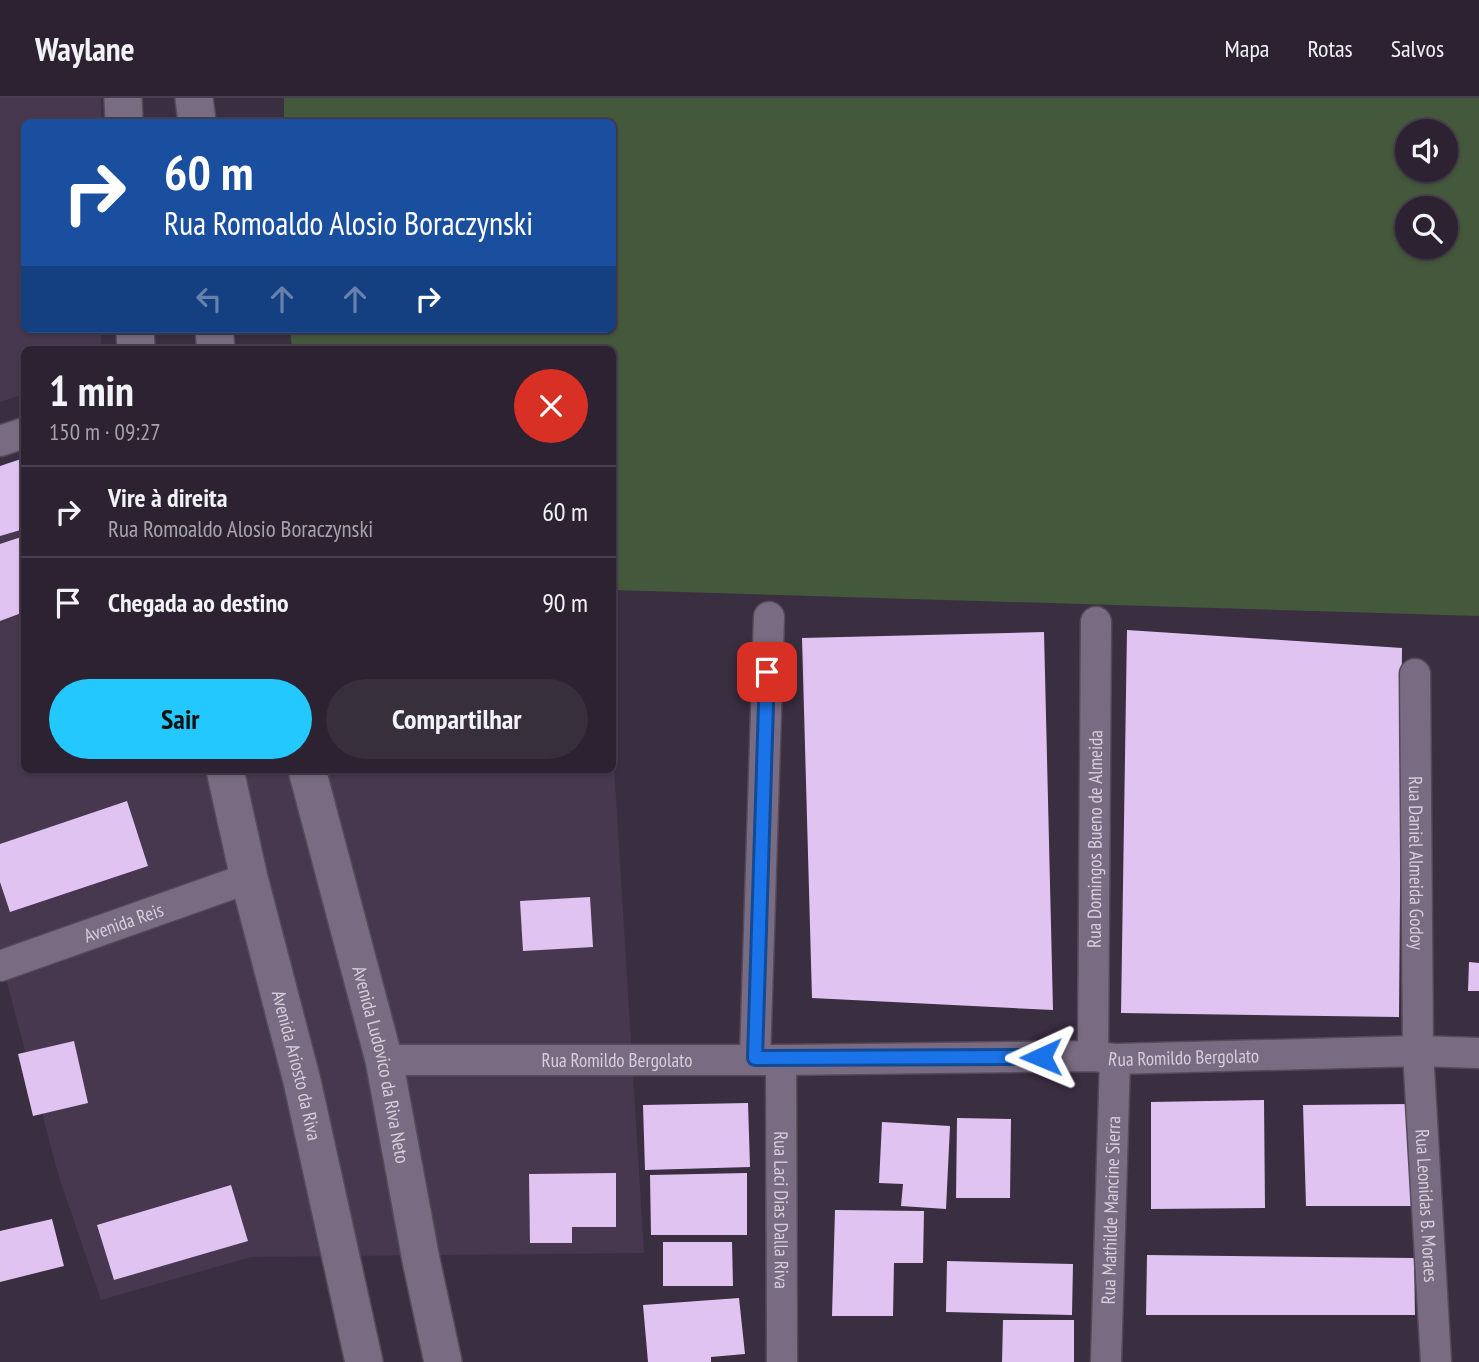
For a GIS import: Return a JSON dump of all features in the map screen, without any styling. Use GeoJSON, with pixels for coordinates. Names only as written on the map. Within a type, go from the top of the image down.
{"type":"FeatureCollection","features":[{"type":"Feature","properties":{"kind":"street"},"geometry":{"type":"LineString","coordinates":[[123,98],[124,119]]}},
{"type":"Feature","properties":{"kind":"street"},"geometry":{"type":"LineString","coordinates":[[194,98],[197,119]]}},
{"type":"Feature","properties":{"kind":"street"},"geometry":{"type":"LineString","coordinates":[[0,441],[21,434]]}},
{"type":"Feature","properties":{"kind":"street","name":"Rua Laci Dias Dalla Riva"},"geometry":{"type":"LineString","coordinates":[[769,617],[768,1059],[782,1362]]}},
{"type":"Feature","properties":{"kind":"street","name":"Rua Domingos Bueno de Almeida"},"geometry":{"type":"LineString","coordinates":[[1096,622],[1104,1057]]}},
{"type":"Feature","properties":{"kind":"street","name":"Rua Daniel Almeida Godoy"},"geometry":{"type":"LineString","coordinates":[[1415,674],[1418,1051]]}},
{"type":"Feature","properties":{"kind":"street","name":"Avenida Ariosto da Riva"},"geometry":{"type":"LineString","coordinates":[[226,773],[249,878],[302,1081],[364,1362]]}},
{"type":"Feature","properties":{"kind":"street","name":"Avenida Ludovico da Riva Neto"},"geometry":{"type":"LineString","coordinates":[[308,773],[384,1060],[443,1362]]}},
{"type":"Feature","properties":{"kind":"street","name":"Avenida Reis"},"geometry":{"type":"LineString","coordinates":[[0,966],[249,878]]}},
{"type":"Feature","properties":{"kind":"street","name":"Rua Romildo Bergolato"},"geometry":{"type":"LineString","coordinates":[[384,1060],[1104,1057],[1418,1051],[1479,1053]]}},
{"type":"Feature","properties":{"kind":"street","name":"Rua Leonidas B. Moraes"},"geometry":{"type":"LineString","coordinates":[[1418,1051],[1436,1362]]}},
{"type":"Feature","properties":{"kind":"street","name":"Rua Mathilde Mancine Sierra"},"geometry":{"type":"LineString","coordinates":[[1104,1057],[1106,1362]]}},
{"type":"Feature","properties":{"kind":"shaded area"},"geometry":{"type":"Polygon","coordinates":[[[0,98],[101,98],[101,119],[21,119],[21,333],[101,333],[101,346],[21,346],[21,395],[0,402],[0,98]]]}},
{"type":"Feature","properties":{"kind":"shaded area"},"geometry":{"type":"Polygon","coordinates":[[[21,491],[21,773],[614,773],[644,1253],[251,1257],[101,1300],[59,1177],[0,957],[0,492],[21,491]]]}},
{"type":"Feature","properties":{"kind":"green space"},"geometry":{"type":"Polygon","coordinates":[[[284,98],[1479,98],[1479,616],[616,590],[616,346],[292,346],[290,333],[616,333],[616,119],[284,119],[284,98]]]}},
{"type":"Feature","properties":{"kind":"building"},"geometry":{"type":"Polygon","coordinates":[[[21,459],[21,530],[0,536],[0,466],[21,459]]]}},
{"type":"Feature","properties":{"kind":"building"},"geometry":{"type":"Polygon","coordinates":[[[21,537],[21,613],[0,621],[0,544],[21,537]]]}},
{"type":"Feature","properties":{"kind":"building"},"geometry":{"type":"Polygon","coordinates":[[[1127,630],[1402,648],[1399,1017],[1121,1013],[1127,630]]]}},
{"type":"Feature","properties":{"kind":"building"},"geometry":{"type":"Polygon","coordinates":[[[1044,632],[1053,1010],[812,998],[802,638],[1044,632]]]}},
{"type":"Feature","properties":{"kind":"building"},"geometry":{"type":"Polygon","coordinates":[[[127,801],[148,866],[10,912],[0,882],[0,844],[127,801]]]}},
{"type":"Feature","properties":{"kind":"building"},"geometry":{"type":"Polygon","coordinates":[[[590,897],[593,947],[523,951],[520,901],[590,897]]]}},
{"type":"Feature","properties":{"kind":"building"},"geometry":{"type":"Polygon","coordinates":[[[1469,962],[1479,963],[1479,991],[1468,991],[1469,962]]]}},
{"type":"Feature","properties":{"kind":"building"},"geometry":{"type":"Polygon","coordinates":[[[74,1041],[88,1103],[33,1116],[18,1054],[74,1041]]]}},
{"type":"Feature","properties":{"kind":"building"},"geometry":{"type":"Polygon","coordinates":[[[1264,1100],[1265,1208],[1151,1209],[1151,1102],[1264,1100]]]}},
{"type":"Feature","properties":{"kind":"building"},"geometry":{"type":"Polygon","coordinates":[[[748,1103],[750,1167],[645,1170],[643,1105],[748,1103]]]}},
{"type":"Feature","properties":{"kind":"building"},"geometry":{"type":"Polygon","coordinates":[[[1410,1104],[1413,1206],[1306,1206],[1303,1105],[1410,1104]]]}},
{"type":"Feature","properties":{"kind":"building"},"geometry":{"type":"Polygon","coordinates":[[[957,1118],[1011,1119],[1010,1198],[956,1198],[957,1118]]]}},
{"type":"Feature","properties":{"kind":"building"},"geometry":{"type":"Polygon","coordinates":[[[882,1122],[950,1126],[946,1209],[901,1206],[903,1184],[879,1183],[882,1122]]]}},
{"type":"Feature","properties":{"kind":"building"},"geometry":{"type":"Polygon","coordinates":[[[616,1173],[616,1227],[572,1227],[572,1243],[530,1243],[529,1174],[616,1173]]]}},
{"type":"Feature","properties":{"kind":"building"},"geometry":{"type":"Polygon","coordinates":[[[747,1173],[747,1235],[651,1235],[650,1175],[747,1173]]]}},
{"type":"Feature","properties":{"kind":"building"},"geometry":{"type":"Polygon","coordinates":[[[231,1185],[248,1241],[114,1280],[97,1225],[231,1185]]]}},
{"type":"Feature","properties":{"kind":"building"},"geometry":{"type":"Polygon","coordinates":[[[835,1210],[924,1211],[923,1263],[894,1263],[893,1316],[832,1316],[835,1210]]]}},
{"type":"Feature","properties":{"kind":"building"},"geometry":{"type":"Polygon","coordinates":[[[52,1219],[64,1266],[0,1282],[0,1231],[52,1219]]]}},
{"type":"Feature","properties":{"kind":"building"},"geometry":{"type":"Polygon","coordinates":[[[663,1242],[732,1242],[733,1286],[663,1286],[663,1242]]]}},
{"type":"Feature","properties":{"kind":"building"},"geometry":{"type":"Polygon","coordinates":[[[1147,1255],[1414,1258],[1415,1315],[1146,1315],[1147,1255]]]}},
{"type":"Feature","properties":{"kind":"building"},"geometry":{"type":"Polygon","coordinates":[[[947,1261],[1073,1264],[1072,1315],[946,1312],[947,1261]]]}},
{"type":"Feature","properties":{"kind":"building"},"geometry":{"type":"Polygon","coordinates":[[[739,1298],[745,1354],[711,1357],[711,1362],[648,1362],[643,1305],[739,1298]]]}},
{"type":"Feature","properties":{"kind":"building"},"geometry":{"type":"Polygon","coordinates":[[[1003,1320],[1074,1320],[1074,1362],[1002,1362],[1003,1320]]]}},
{"type":"Feature","properties":{"kind":"route"},"geometry":{"type":"LineString","coordinates":[[767,672],[755,1058],[1041,1057]]}}]}
